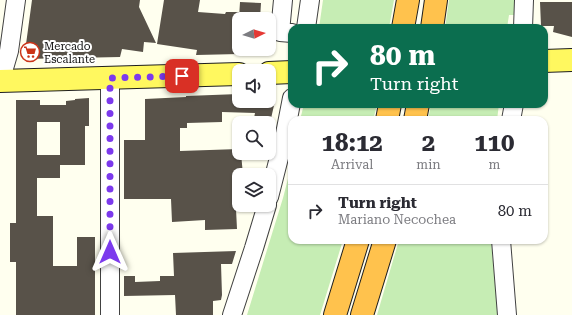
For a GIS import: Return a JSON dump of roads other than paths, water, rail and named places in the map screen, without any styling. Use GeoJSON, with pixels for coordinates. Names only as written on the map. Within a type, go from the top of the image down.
{"type":"FeatureCollection","features":[{"type":"Feature","properties":{"kind":"highway"},"geometry":{"type":"LineString","coordinates":[[404,24],[408,0]]}},
{"type":"Feature","properties":{"kind":"highway"},"geometry":{"type":"LineString","coordinates":[[432,24],[436,0]]}},
{"type":"Feature","properties":{"kind":"highway"},"geometry":{"type":"LineString","coordinates":[[335,315],[357,244]]}},
{"type":"Feature","properties":{"kind":"highway"},"geometry":{"type":"LineString","coordinates":[[362,315],[384,244]]}},
{"type":"Feature","properties":{"kind":"main road"},"geometry":{"type":"LineString","coordinates":[[548,61],[572,60]]}},
{"type":"Feature","properties":{"kind":"main road"},"geometry":{"type":"LineString","coordinates":[[276,73],[288,72]]}},
{"type":"Feature","properties":{"kind":"main road"},"geometry":{"type":"LineString","coordinates":[[0,81],[232,74]]}},
{"type":"Feature","properties":{"kind":"street"},"geometry":{"type":"LineString","coordinates":[[0,81],[9,51],[16,0]]}},
{"type":"Feature","properties":{"kind":"street"},"geometry":{"type":"LineString","coordinates":[[283,0],[280,32],[288,33]]}},
{"type":"Feature","properties":{"kind":"street"},"geometry":{"type":"LineString","coordinates":[[307,24],[310,0]]}},
{"type":"Feature","properties":{"kind":"street"},"geometry":{"type":"LineString","coordinates":[[523,24],[524,0]]}},
{"type":"Feature","properties":{"kind":"street"},"geometry":{"type":"LineString","coordinates":[[110,78],[110,315]]}},
{"type":"Feature","properties":{"kind":"street"},"geometry":{"type":"LineString","coordinates":[[276,169],[288,119]]}},
{"type":"Feature","properties":{"kind":"street"},"geometry":{"type":"LineString","coordinates":[[232,315],[265,212]]}},
{"type":"Feature","properties":{"kind":"street"},"geometry":{"type":"LineString","coordinates":[[501,244],[507,315]]}},
{"type":"Feature","properties":{"kind":"place","name":"Mercado Escalante"},"geometry":{"type":"Point","coordinates":[30,52]}}]}
